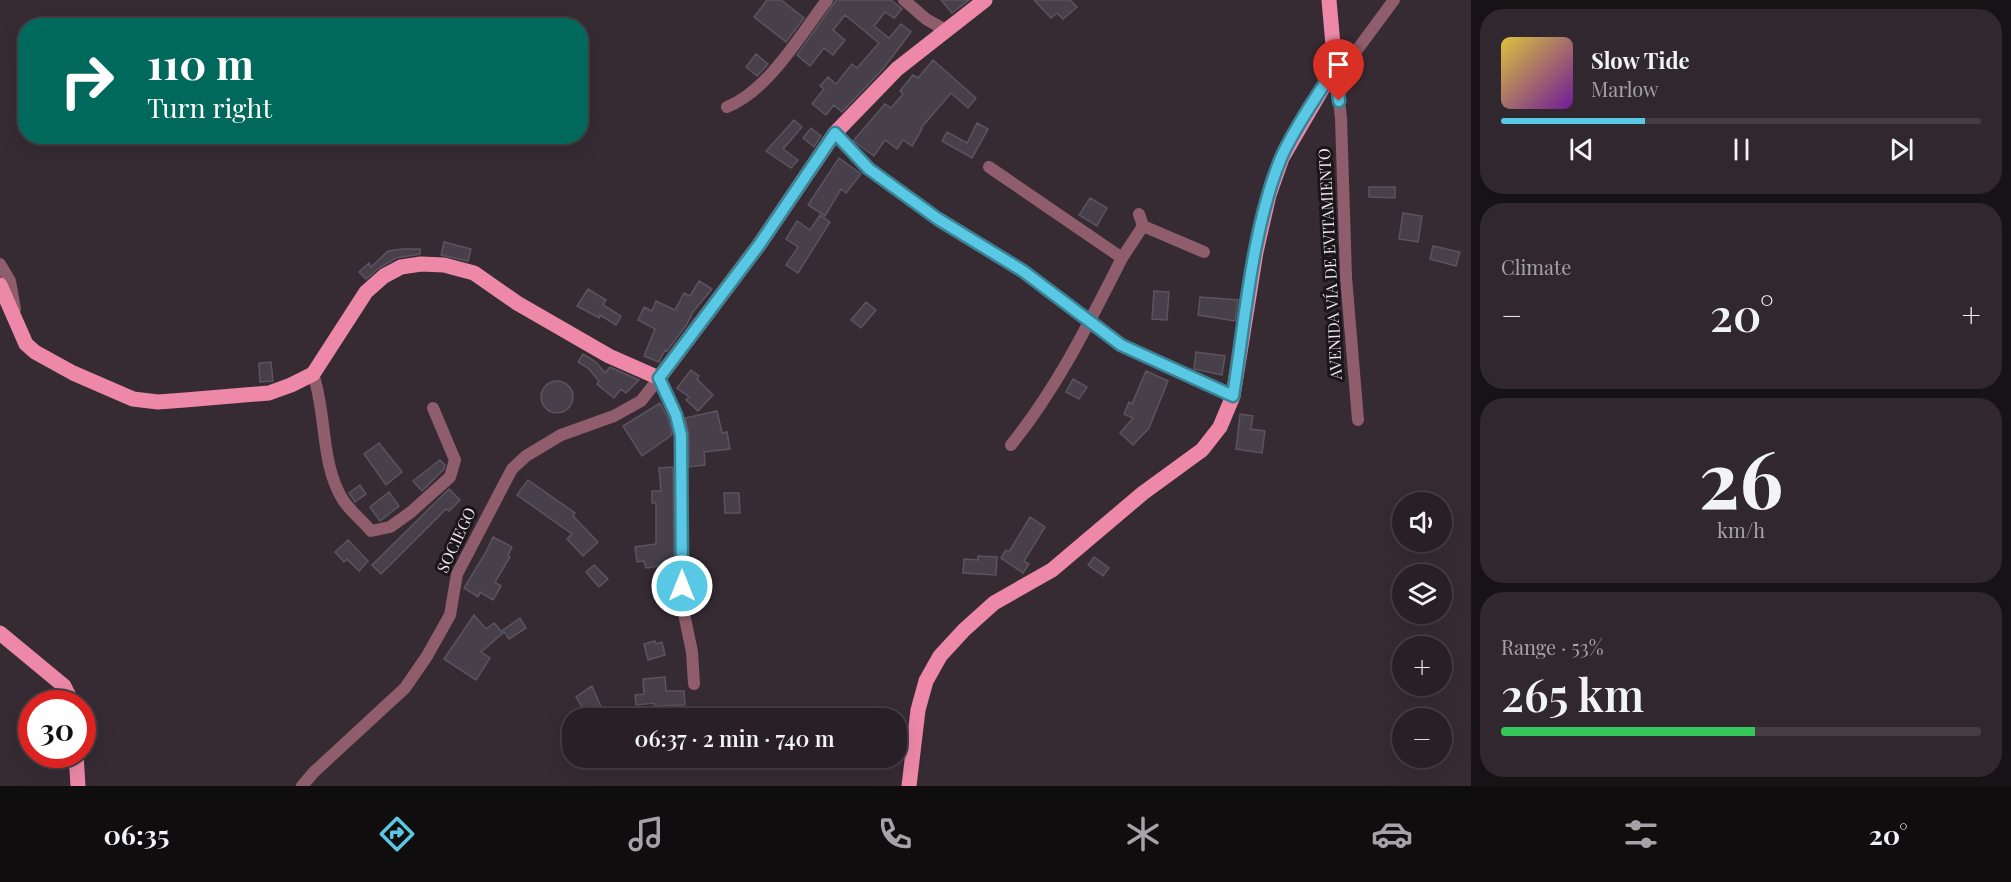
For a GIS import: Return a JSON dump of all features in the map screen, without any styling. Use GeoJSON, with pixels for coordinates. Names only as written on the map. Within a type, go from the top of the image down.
{"type":"FeatureCollection","features":[{"type":"Feature","properties":{"kind":"main road"},"geometry":{"type":"LineString","coordinates":[[0,285],[26,344],[44,359],[133,399],[159,402],[269,393],[313,374],[366,292],[384,276],[401,267],[421,264],[444,265],[474,273],[517,303],[609,356],[659,378],[759,245],[835,133],[897,69],[985,0]]}},
{"type":"Feature","properties":{"kind":"main road","name":"AVENIDA VÍA DE EVITAMIENTO"},"geometry":{"type":"LineString","coordinates":[[1329,0],[1335,67]]}},
{"type":"Feature","properties":{"kind":"main road"},"geometry":{"type":"LineString","coordinates":[[909,786],[918,710],[926,681],[940,656],[963,630],[994,603],[1052,570],[1143,493],[1202,450],[1220,427],[1233,396],[1256,252],[1269,195],[1282,158],[1335,67]]}},
{"type":"Feature","properties":{"kind":"main road"},"geometry":{"type":"LineString","coordinates":[[0,633],[66,690]]}},
{"type":"Feature","properties":{"kind":"main road"},"geometry":{"type":"LineString","coordinates":[[77,768],[78,786]]}},
{"type":"Feature","properties":{"kind":"street"},"geometry":{"type":"LineString","coordinates":[[727,107],[743,101],[776,67],[827,0]]}},
{"type":"Feature","properties":{"kind":"street"},"geometry":{"type":"LineString","coordinates":[[904,0],[926,19],[947,31]]}},
{"type":"Feature","properties":{"kind":"street"},"geometry":{"type":"LineString","coordinates":[[1335,67],[1357,50],[1394,0]]}},
{"type":"Feature","properties":{"kind":"street","name":"AVENIDA VÍA DE EVITAMIENTO"},"geometry":{"type":"LineString","coordinates":[[1335,67],[1341,118],[1346,277],[1358,420]]}},
{"type":"Feature","properties":{"kind":"street"},"geometry":{"type":"LineString","coordinates":[[835,133],[869,169],[938,219],[1023,271],[1121,345],[1233,396]]}},
{"type":"Feature","properties":{"kind":"street"},"geometry":{"type":"LineString","coordinates":[[989,167],[1122,258]]}},
{"type":"Feature","properties":{"kind":"street"},"geometry":{"type":"LineString","coordinates":[[1011,445],[1049,391],[1089,322],[1141,220],[1204,252]]}},
{"type":"Feature","properties":{"kind":"street"},"geometry":{"type":"LineString","coordinates":[[0,264],[10,281],[17,325]]}},
{"type":"Feature","properties":{"kind":"street"},"geometry":{"type":"LineString","coordinates":[[313,374],[318,388],[333,475],[343,500],[371,531],[390,527],[411,512],[450,477],[455,460],[433,408]]}},
{"type":"Feature","properties":{"kind":"street"},"geometry":{"type":"LineString","coordinates":[[659,378],[676,415],[681,435],[682,604],[692,652],[694,684]]}},
{"type":"Feature","properties":{"kind":"street","name":"SOCIEGO"},"geometry":{"type":"LineString","coordinates":[[302,786],[405,688],[427,656],[450,615],[457,574],[512,469],[526,456],[561,435],[614,416],[641,401],[659,378]]}},
{"type":"Feature","properties":{"kind":"building"},"geometry":{"type":"Polygon","coordinates":[[[767,0],[781,0],[804,18],[786,42],[754,17],[767,0]]]}},
{"type":"Feature","properties":{"kind":"building"},"geometry":{"type":"Polygon","coordinates":[[[836,0],[891,0],[902,9],[894,18],[885,12],[874,26],[889,38],[901,24],[911,32],[883,69],[842,112],[834,105],[826,115],[812,104],[824,89],[820,86],[828,77],[836,84],[852,64],[857,68],[879,43],[845,15],[833,30],[845,40],[833,55],[824,48],[810,66],[797,55],[836,0]]]}},
{"type":"Feature","properties":{"kind":"building"},"geometry":{"type":"Polygon","coordinates":[[[941,0],[969,0],[952,13],[941,0]]]}},
{"type":"Feature","properties":{"kind":"building"},"geometry":{"type":"Polygon","coordinates":[[[1034,0],[1070,0],[1077,7],[1063,19],[1057,13],[1051,18],[1034,0]]]}},
{"type":"Feature","properties":{"kind":"building"},"geometry":{"type":"Polygon","coordinates":[[[756,54],[768,64],[757,76],[746,67],[756,54]]]}},
{"type":"Feature","properties":{"kind":"building"},"geometry":{"type":"Polygon","coordinates":[[[933,60],[976,98],[968,108],[951,93],[921,128],[912,146],[903,140],[897,149],[885,140],[874,156],[853,141],[885,104],[891,108],[903,94],[900,91],[913,75],[918,78],[933,60]]]}},
{"type":"Feature","properties":{"kind":"building"},"geometry":{"type":"Polygon","coordinates":[[[794,120],[802,127],[783,149],[798,160],[791,168],[766,151],[794,120]]]}},
{"type":"Feature","properties":{"kind":"building"},"geometry":{"type":"Polygon","coordinates":[[[977,123],[988,129],[972,158],[942,141],[947,132],[967,143],[977,123]]]}},
{"type":"Feature","properties":{"kind":"building"},"geometry":{"type":"Polygon","coordinates":[[[811,128],[821,136],[814,147],[803,138],[811,128]]]}},
{"type":"Feature","properties":{"kind":"building"},"geometry":{"type":"Polygon","coordinates":[[[839,158],[861,174],[846,193],[841,189],[825,216],[808,205],[839,158]]]}},
{"type":"Feature","properties":{"kind":"building"},"geometry":{"type":"Polygon","coordinates":[[[1369,187],[1395,187],[1395,198],[1369,197],[1369,187]]]}},
{"type":"Feature","properties":{"kind":"building"},"geometry":{"type":"Polygon","coordinates":[[[1090,198],[1107,208],[1097,226],[1079,215],[1090,198]]]}},
{"type":"Feature","properties":{"kind":"building"},"geometry":{"type":"Polygon","coordinates":[[[1403,213],[1422,216],[1418,242],[1399,239],[1403,213]]]}},
{"type":"Feature","properties":{"kind":"building"},"geometry":{"type":"Polygon","coordinates":[[[820,215],[830,222],[798,273],[786,265],[798,247],[786,239],[797,221],[810,230],[820,215]]]}},
{"type":"Feature","properties":{"kind":"building"},"geometry":{"type":"Polygon","coordinates":[[[444,242],[471,249],[468,261],[441,255],[444,242]]]}},
{"type":"Feature","properties":{"kind":"building"},"geometry":{"type":"Polygon","coordinates":[[[1433,246],[1460,252],[1456,266],[1430,259],[1433,246]]]}},
{"type":"Feature","properties":{"kind":"building"},"geometry":{"type":"Polygon","coordinates":[[[420,249],[420,254],[396,258],[366,279],[359,272],[369,263],[371,267],[388,251],[420,249]]]}},
{"type":"Feature","properties":{"kind":"building"},"geometry":{"type":"Polygon","coordinates":[[[699,281],[712,289],[693,312],[687,324],[667,351],[665,350],[659,362],[644,356],[655,329],[638,320],[644,307],[652,311],[656,301],[675,310],[684,293],[690,296],[699,281]]]}},
{"type":"Feature","properties":{"kind":"building"},"geometry":{"type":"Polygon","coordinates":[[[588,289],[606,300],[603,305],[621,316],[616,325],[600,315],[599,318],[577,306],[588,289]]]}},
{"type":"Feature","properties":{"kind":"building"},"geometry":{"type":"Polygon","coordinates":[[[1154,291],[1169,292],[1167,320],[1152,319],[1154,291]]]}},
{"type":"Feature","properties":{"kind":"building"},"geometry":{"type":"Polygon","coordinates":[[[1200,297],[1238,300],[1235,321],[1198,315],[1200,297]]]}},
{"type":"Feature","properties":{"kind":"building"},"geometry":{"type":"Polygon","coordinates":[[[866,302],[876,310],[861,328],[851,320],[866,302]]]}},
{"type":"Feature","properties":{"kind":"building"},"geometry":{"type":"Polygon","coordinates":[[[1196,352],[1225,356],[1222,375],[1194,369],[1196,352]]]}},
{"type":"Feature","properties":{"kind":"building"},"geometry":{"type":"Polygon","coordinates":[[[583,354],[596,362],[605,373],[610,367],[639,380],[626,393],[621,389],[614,398],[597,384],[599,381],[588,368],[578,362],[583,354]]]}},
{"type":"Feature","properties":{"kind":"building"},"geometry":{"type":"Polygon","coordinates":[[[271,362],[273,381],[260,382],[259,363],[271,362]]]}},
{"type":"Feature","properties":{"kind":"building"},"geometry":{"type":"Polygon","coordinates":[[[691,370],[699,376],[697,379],[713,395],[698,411],[686,400],[689,397],[677,388],[691,370]]]}},
{"type":"Feature","properties":{"kind":"building"},"geometry":{"type":"Polygon","coordinates":[[[1146,371],[1168,381],[1149,428],[1133,445],[1120,433],[1133,418],[1124,414],[1129,402],[1132,404],[1146,371]]]}},
{"type":"Feature","properties":{"kind":"building"},"geometry":{"type":"Polygon","coordinates":[[[1073,379],[1087,387],[1079,399],[1066,392],[1073,379]]]}},
{"type":"Feature","properties":{"kind":"building"},"geometry":{"type":"Polygon","coordinates":[[[557,381],[568,386],[573,397],[568,408],[557,413],[546,408],[541,397],[546,386],[557,381]]]}},
{"type":"Feature","properties":{"kind":"building"},"geometry":{"type":"Polygon","coordinates":[[[660,403],[668,418],[672,435],[642,456],[623,426],[660,403]]]}},
{"type":"Feature","properties":{"kind":"building"},"geometry":{"type":"Polygon","coordinates":[[[717,411],[722,433],[727,432],[730,449],[704,452],[705,465],[689,467],[689,435],[685,418],[717,411]]]}},
{"type":"Feature","properties":{"kind":"building"},"geometry":{"type":"Polygon","coordinates":[[[1240,414],[1253,416],[1251,429],[1265,431],[1262,453],[1236,449],[1240,414]]]}},
{"type":"Feature","properties":{"kind":"building"},"geometry":{"type":"Polygon","coordinates":[[[379,443],[402,472],[386,485],[364,454],[379,443]]]}},
{"type":"Feature","properties":{"kind":"building"},"geometry":{"type":"Polygon","coordinates":[[[440,460],[445,465],[444,469],[422,491],[413,481],[440,460]]]}},
{"type":"Feature","properties":{"kind":"building"},"geometry":{"type":"Polygon","coordinates":[[[673,467],[674,564],[646,568],[644,561],[637,562],[635,547],[656,544],[656,503],[652,503],[652,491],[661,491],[659,468],[673,467]]]}},
{"type":"Feature","properties":{"kind":"building"},"geometry":{"type":"Polygon","coordinates":[[[528,480],[575,513],[573,516],[598,542],[583,556],[567,539],[572,534],[517,495],[528,480]]]}},
{"type":"Feature","properties":{"kind":"building"},"geometry":{"type":"Polygon","coordinates":[[[360,485],[366,494],[355,502],[349,493],[360,485]]]}},
{"type":"Feature","properties":{"kind":"building"},"geometry":{"type":"Polygon","coordinates":[[[449,489],[460,500],[449,511],[446,509],[381,574],[372,565],[449,489]]]}},
{"type":"Feature","properties":{"kind":"building"},"geometry":{"type":"Polygon","coordinates":[[[389,492],[399,506],[380,521],[370,507],[389,492]]]}},
{"type":"Feature","properties":{"kind":"building"},"geometry":{"type":"Polygon","coordinates":[[[724,493],[739,493],[740,513],[725,513],[724,493]]]}},
{"type":"Feature","properties":{"kind":"building"},"geometry":{"type":"Polygon","coordinates":[[[1030,517],[1045,527],[1024,561],[1029,564],[1023,573],[1001,558],[1006,550],[1009,552],[1030,517]]]}},
{"type":"Feature","properties":{"kind":"building"},"geometry":{"type":"Polygon","coordinates":[[[493,537],[512,547],[508,555],[510,557],[495,582],[501,586],[493,600],[480,592],[478,597],[464,588],[493,537]]]}},
{"type":"Feature","properties":{"kind":"building"},"geometry":{"type":"Polygon","coordinates":[[[348,540],[368,561],[359,571],[347,559],[344,562],[335,552],[348,540]]]}},
{"type":"Feature","properties":{"kind":"building"},"geometry":{"type":"Polygon","coordinates":[[[978,556],[997,557],[996,575],[963,573],[964,559],[978,560],[978,556]]]}},
{"type":"Feature","properties":{"kind":"building"},"geometry":{"type":"Polygon","coordinates":[[[1094,557],[1109,568],[1103,576],[1088,565],[1094,557]]]}},
{"type":"Feature","properties":{"kind":"building"},"geometry":{"type":"Polygon","coordinates":[[[594,565],[608,579],[599,587],[586,572],[594,565]]]}},
{"type":"Feature","properties":{"kind":"building"},"geometry":{"type":"Polygon","coordinates":[[[474,615],[486,629],[494,623],[503,633],[481,652],[490,658],[476,680],[444,659],[474,615]]]}},
{"type":"Feature","properties":{"kind":"building"},"geometry":{"type":"Polygon","coordinates":[[[520,618],[526,628],[509,639],[503,630],[520,618]]]}},
{"type":"Feature","properties":{"kind":"building"},"geometry":{"type":"Polygon","coordinates":[[[655,641],[656,644],[662,642],[665,655],[648,660],[644,644],[655,641]]]}},
{"type":"Feature","properties":{"kind":"building"},"geometry":{"type":"Polygon","coordinates":[[[665,677],[666,691],[684,691],[685,705],[654,706],[654,703],[636,705],[635,695],[644,694],[643,679],[665,677]]]}},
{"type":"Feature","properties":{"kind":"building"},"geometry":{"type":"Polygon","coordinates":[[[592,686],[602,708],[583,708],[576,697],[592,686]]]}},
{"type":"Feature","properties":{"kind":"route"},"geometry":{"type":"LineString","coordinates":[[682,586],[681,435],[676,415],[659,378],[759,245],[835,133],[869,169],[938,219],[1023,271],[1121,345],[1233,396],[1256,252],[1269,195],[1282,158],[1335,67],[1339,101]]}}]}
